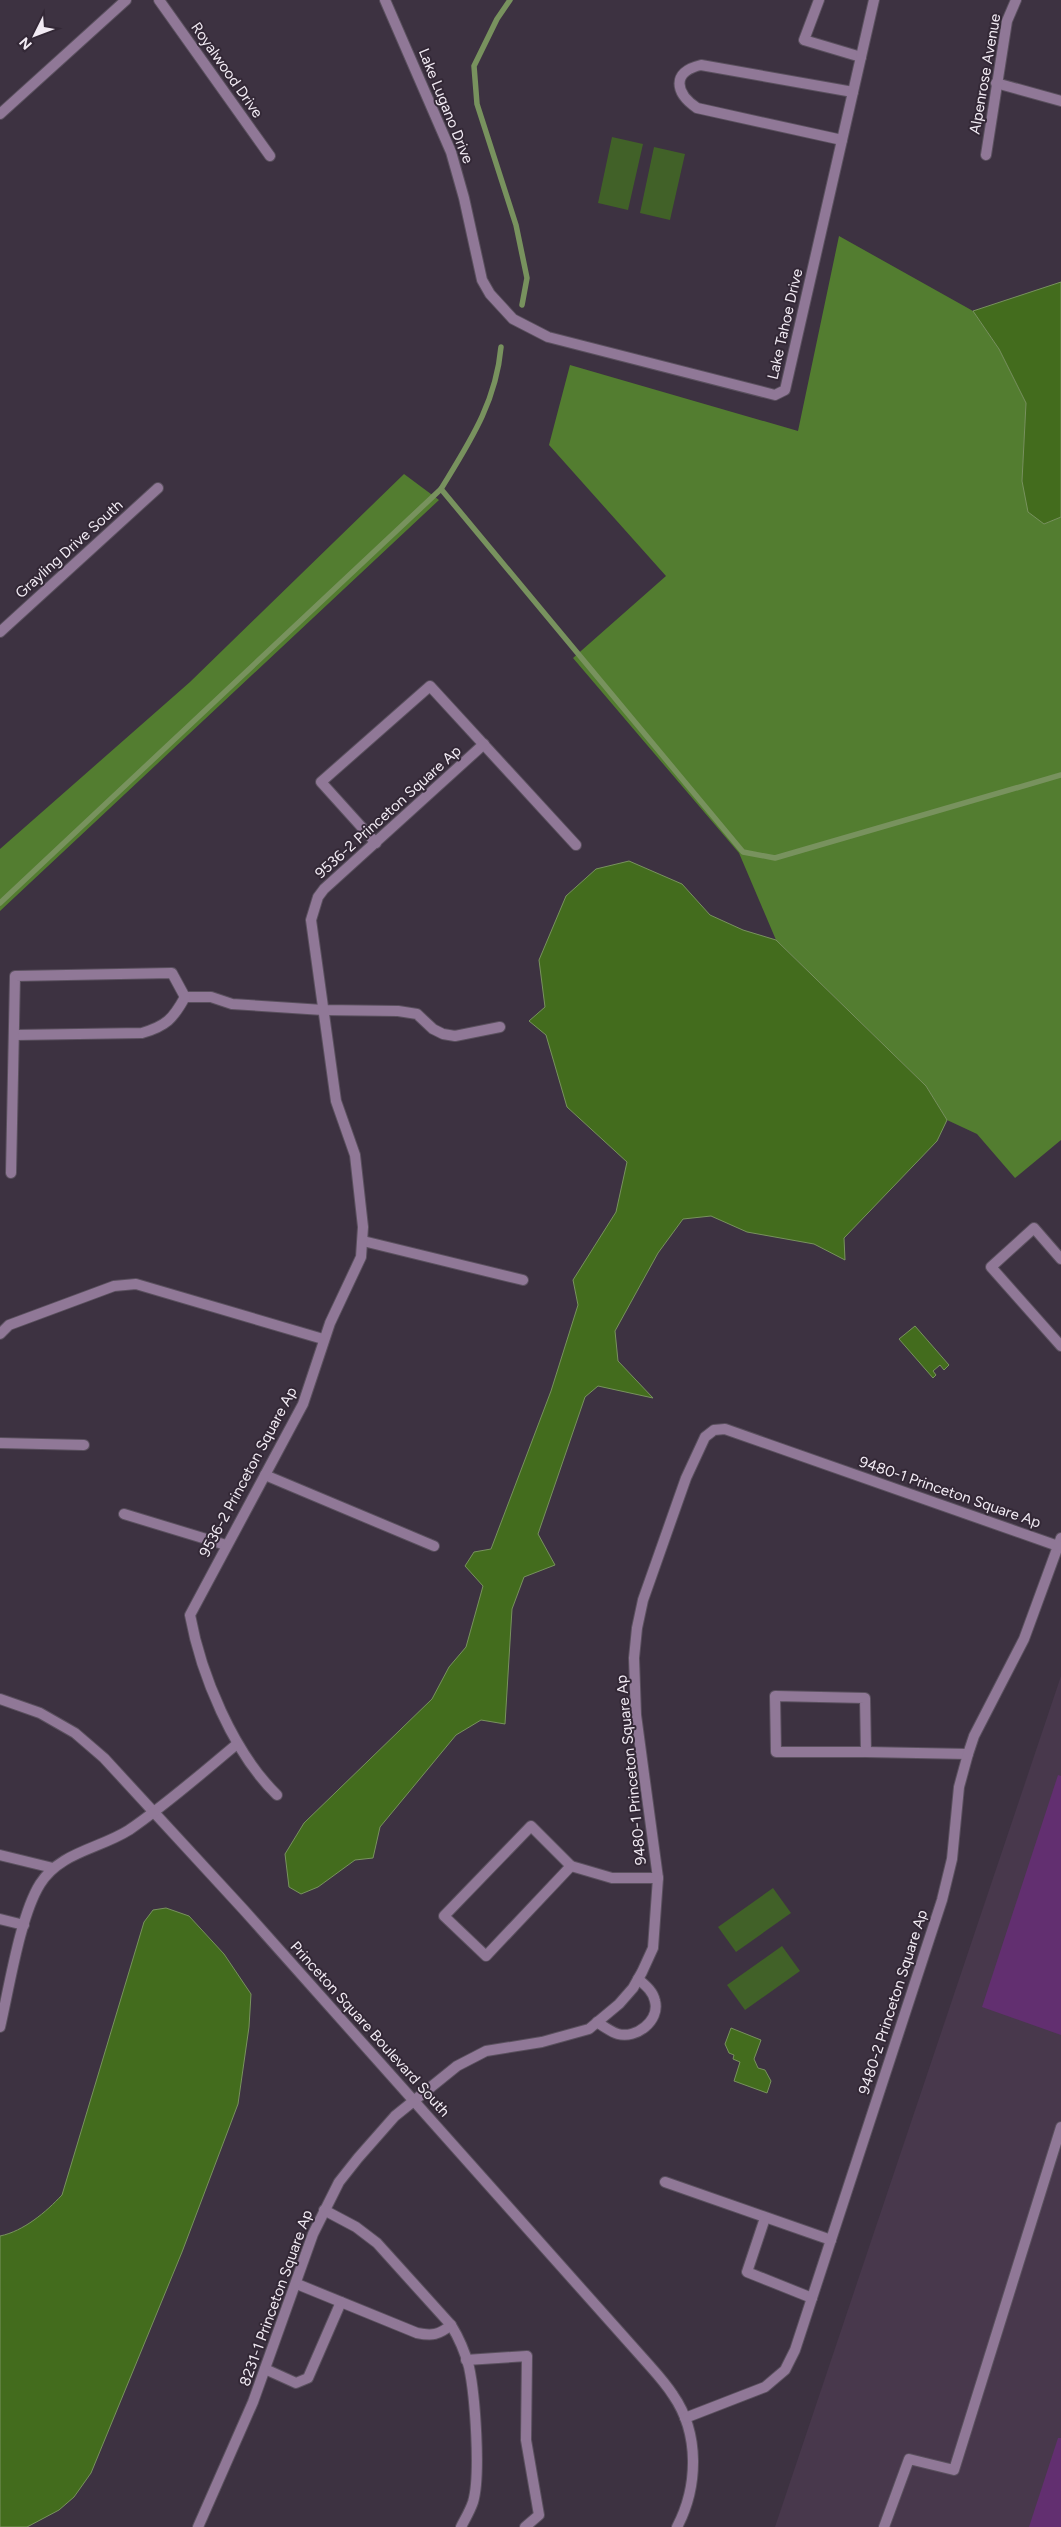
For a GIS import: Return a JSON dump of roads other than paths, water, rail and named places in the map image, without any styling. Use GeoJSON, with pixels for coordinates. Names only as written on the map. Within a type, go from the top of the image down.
{"type":"FeatureCollection","features":[{"type":"Feature","properties":{"kind":"street"},"geometry":{"type":"LineString","coordinates":[[0,114],[126,0]]}},
{"type":"Feature","properties":{"kind":"street","name":"Royalwood Drive"},"geometry":{"type":"LineString","coordinates":[[159,0],[270,156]]}},
{"type":"Feature","properties":{"kind":"street","name":"Lake Lugano Drive"},"geometry":{"type":"LineString","coordinates":[[385,0],[451,152],[464,198],[482,280],[502,308]]}},
{"type":"Feature","properties":{"kind":"street"},"geometry":{"type":"LineString","coordinates":[[819,0],[804,40],[861,57]]}},
{"type":"Feature","properties":{"kind":"street","name":"Lake Tahoe Drive"},"geometry":{"type":"LineString","coordinates":[[502,308],[523,326],[548,337],[775,395],[786,390],[874,0]]}},
{"type":"Feature","properties":{"kind":"street","name":"Alpenrose Avenue"},"geometry":{"type":"LineString","coordinates":[[986,155],[1007,21],[1016,0]]}},
{"type":"Feature","properties":{"kind":"street"},"geometry":{"type":"LineString","coordinates":[[842,140],[697,108],[681,95],[682,75],[690,68],[701,65],[853,92]]}},
{"type":"Feature","properties":{"kind":"street"},"geometry":{"type":"LineString","coordinates":[[996,83],[1061,101]]}},
{"type":"Feature","properties":{"kind":"street","name":"Grayling Drive South"},"geometry":{"type":"LineString","coordinates":[[0,632],[158,488]]}},
{"type":"Feature","properties":{"kind":"street"},"geometry":{"type":"LineString","coordinates":[[376,842],[321,782],[430,686],[576,845]]}},
{"type":"Feature","properties":{"kind":"street","name":"9536-2 Princeton Square Ap"},"geometry":{"type":"LineString","coordinates":[[277,1795],[248,1763],[237,1744],[195,1643],[190,1615],[303,1404],[323,1339],[358,1264],[363,1241],[363,1220],[354,1155],[336,1101],[311,920],[318,897],[484,744]]}},
{"type":"Feature","properties":{"kind":"street"},"geometry":{"type":"LineString","coordinates":[[11,1173],[15,976],[172,973],[185,997]]}},
{"type":"Feature","properties":{"kind":"street"},"geometry":{"type":"LineString","coordinates":[[185,997],[211,997],[232,1004],[323,1010],[398,1011],[417,1014],[434,1029],[443,1034],[455,1036],[500,1027]]}},
{"type":"Feature","properties":{"kind":"street"},"geometry":{"type":"LineString","coordinates":[[15,1035],[142,1033],[158,1028],[175,1016],[185,997]]}},
{"type":"Feature","properties":{"kind":"street"},"geometry":{"type":"LineString","coordinates":[[1061,1259],[1034,1228],[991,1267],[1061,1346]]}},
{"type":"Feature","properties":{"kind":"street"},"geometry":{"type":"LineString","coordinates":[[363,1241],[523,1280]]}},
{"type":"Feature","properties":{"kind":"street"},"geometry":{"type":"LineString","coordinates":[[0,1334],[9,1325],[114,1286],[136,1284],[323,1339]]}},
{"type":"Feature","properties":{"kind":"street","name":"9480-1 Princeton Square Ap"},"geometry":{"type":"LineString","coordinates":[[413,2100],[457,2066],[486,2051],[575,2034],[589,2029],[619,2004],[638,1979],[653,1948],[658,1878],[636,1715],[634,1658],[643,1600],[686,1478],[705,1437],[714,1430],[725,1429],[1060,1542]]}},
{"type":"Feature","properties":{"kind":"street"},"geometry":{"type":"LineString","coordinates":[[0,1443],[84,1444]]}},
{"type":"Feature","properties":{"kind":"street"},"geometry":{"type":"LineString","coordinates":[[265,1475],[434,1546]]}},
{"type":"Feature","properties":{"kind":"street"},"geometry":{"type":"LineString","coordinates":[[124,1514],[226,1545]]}},
{"type":"Feature","properties":{"kind":"street","name":"9480-2 Princeton Square Ap"},"geometry":{"type":"LineString","coordinates":[[684,2418],[765,2387],[785,2370],[795,2350],[942,1900],[952,1859],[959,1787],[968,1754],[974,1736],[1024,1638],[1060,1542]]}},
{"type":"Feature","properties":{"kind":"street"},"geometry":{"type":"LineString","coordinates":[[866,1752],[865,1698],[775,1696],[776,1752],[968,1754]]}},
{"type":"Feature","properties":{"kind":"street","name":"Princeton Square Boulevard South"},"geometry":{"type":"LineString","coordinates":[[0,1698],[40,1713],[75,1733],[104,1758],[649,2364],[674,2396],[692,2443],[692,2489],[677,2527]]}},
{"type":"Feature","properties":{"kind":"street"},"geometry":{"type":"LineString","coordinates":[[0,2028],[24,1925],[40,1884],[53,1868],[72,1855],[127,1831],[154,1812],[237,1744]]}},
{"type":"Feature","properties":{"kind":"street"},"geometry":{"type":"LineString","coordinates":[[571,1866],[486,1956],[444,1916],[531,1826],[571,1866],[612,1878],[658,1878]]}},
{"type":"Feature","properties":{"kind":"street"},"geometry":{"type":"LineString","coordinates":[[0,1855],[53,1868]]}},
{"type":"Feature","properties":{"kind":"street"},"geometry":{"type":"LineString","coordinates":[[0,1919],[24,1925]]}},
{"type":"Feature","properties":{"kind":"street"},"geometry":{"type":"LineString","coordinates":[[597,2022],[616,2034],[629,2036],[642,2030],[652,2020],[656,2002],[652,1992],[638,1979]]}},
{"type":"Feature","properties":{"kind":"street","name":"8231-1 Princeton Square Ap"},"geometry":{"type":"LineString","coordinates":[[198,2527],[265,2369],[324,2210],[339,2182],[378,2133],[413,2100]]}},
{"type":"Feature","properties":{"kind":"street"},"geometry":{"type":"LineString","coordinates":[[884,2527],[909,2459],[954,2470],[1061,2127]]}},
{"type":"Feature","properties":{"kind":"street"},"geometry":{"type":"LineString","coordinates":[[666,2182],[831,2240]]}},
{"type":"Feature","properties":{"kind":"street"},"geometry":{"type":"LineString","coordinates":[[324,2210],[356,2227],[377,2242],[451,2324],[466,2360],[471,2381],[476,2480],[472,2503],[461,2527]]}},
{"type":"Feature","properties":{"kind":"street"},"geometry":{"type":"LineString","coordinates":[[765,2218],[747,2272],[812,2298]]}},
{"type":"Feature","properties":{"kind":"street"},"geometry":{"type":"LineString","coordinates":[[296,2284],[416,2333],[432,2336],[442,2332],[451,2324]]}},
{"type":"Feature","properties":{"kind":"street"},"geometry":{"type":"LineString","coordinates":[[265,2369],[296,2383],[308,2378],[341,2302]]}},
{"type":"Feature","properties":{"kind":"street"},"geometry":{"type":"LineString","coordinates":[[466,2360],[527,2356],[526,2440],[539,2515],[526,2527]]}},
{"type":"Feature","properties":{"kind":"waterway"},"geometry":{"type":"LineString","coordinates":[[510,0],[497,19],[474,66],[477,104],[516,225],[527,278],[522,305]]}},
{"type":"Feature","properties":{"kind":"waterway"},"geometry":{"type":"LineString","coordinates":[[0,903],[441,489],[480,422],[493,386],[501,347]]}},
{"type":"Feature","properties":{"kind":"waterway"},"geometry":{"type":"LineString","coordinates":[[441,489],[743,852],[775,858],[1061,775]]}}]}
